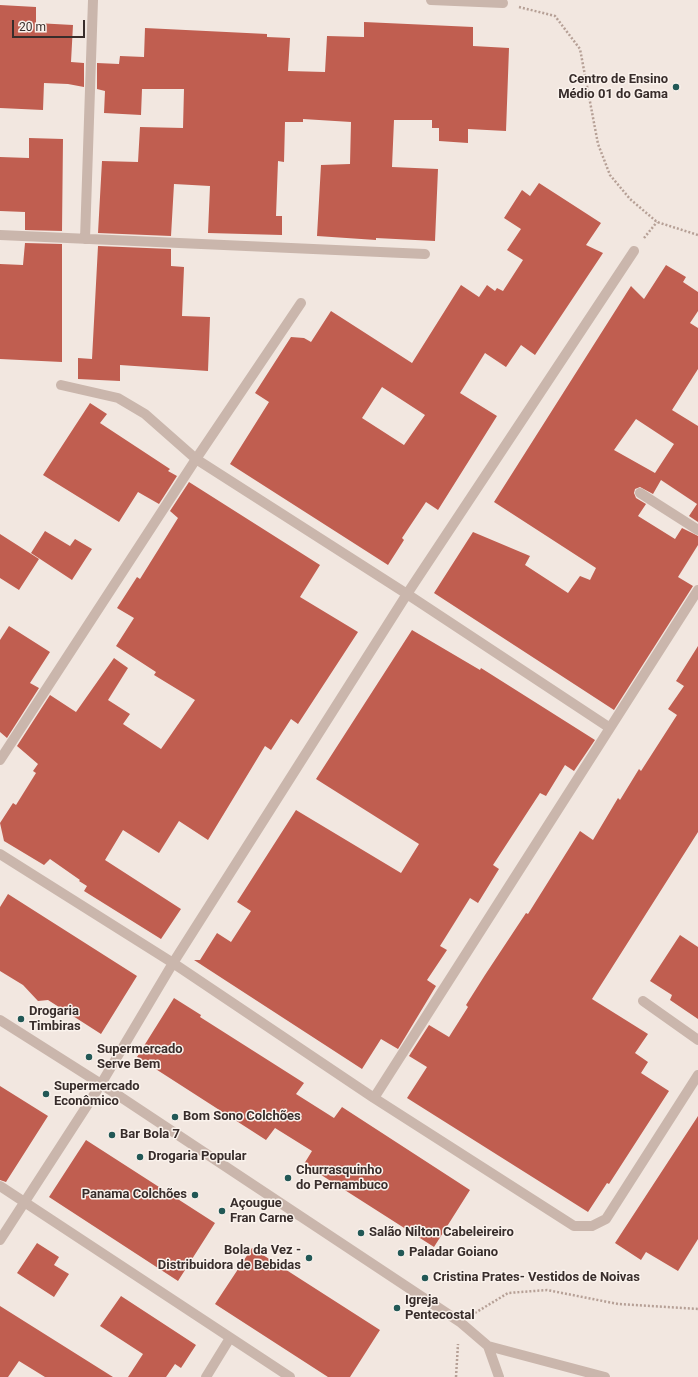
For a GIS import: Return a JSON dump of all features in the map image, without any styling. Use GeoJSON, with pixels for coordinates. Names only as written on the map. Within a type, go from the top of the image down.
{"type":"FeatureCollection","features":[{"type":"Feature","properties":{"kind":"street"},"geometry":{"type":"LineString","coordinates":[[85,239],[93,0]]}},
{"type":"Feature","properties":{"kind":"street"},"geometry":{"type":"LineString","coordinates":[[431,0],[502,3]]}},
{"type":"Feature","properties":{"kind":"street"},"geometry":{"type":"LineString","coordinates":[[0,235],[425,254]]}},
{"type":"Feature","properties":{"kind":"street"},"geometry":{"type":"LineString","coordinates":[[0,1240],[101,1084],[173,963],[407,594],[634,251]]}},
{"type":"Feature","properties":{"kind":"street"},"geometry":{"type":"LineString","coordinates":[[0,760],[196,459],[301,303]]}},
{"type":"Feature","properties":{"kind":"street"},"geometry":{"type":"LineString","coordinates":[[61,385],[118,398],[145,414],[196,459],[407,594],[610,728]]}},
{"type":"Feature","properties":{"kind":"street"},"geometry":{"type":"LineString","coordinates":[[640,493],[698,530]]}},
{"type":"Feature","properties":{"kind":"street"},"geometry":{"type":"LineString","coordinates":[[374,1098],[698,590]]}},
{"type":"Feature","properties":{"kind":"street"},"geometry":{"type":"LineString","coordinates":[[0,854],[173,963],[374,1098],[574,1226],[592,1226],[606,1218],[698,1075]]}},
{"type":"Feature","properties":{"kind":"street"},"geometry":{"type":"LineString","coordinates":[[643,1000],[698,1040]]}},
{"type":"Feature","properties":{"kind":"street"},"geometry":{"type":"LineString","coordinates":[[0,1020],[101,1084],[460,1322],[488,1346],[605,1377]]}},
{"type":"Feature","properties":{"kind":"street"},"geometry":{"type":"LineString","coordinates":[[0,1186],[290,1377]]}},
{"type":"Feature","properties":{"kind":"street"},"geometry":{"type":"LineString","coordinates":[[206,1377],[230,1338]]}},
{"type":"Feature","properties":{"kind":"street"},"geometry":{"type":"LineString","coordinates":[[488,1346],[499,1377]]}},
{"type":"Feature","properties":{"kind":"path"},"geometry":{"type":"LineString","coordinates":[[502,3],[555,16],[580,49],[598,144],[610,175],[630,199],[657,222],[698,235]]}},
{"type":"Feature","properties":{"kind":"path"},"geometry":{"type":"LineString","coordinates":[[456,1377],[460,1322],[508,1293],[547,1290],[618,1304],[698,1309]]}},
{"type":"Feature","properties":{"kind":"building"},"geometry":{"type":"Polygon","coordinates":[[[0,5],[36,7],[36,23],[73,25],[71,62],[84,63],[84,87],[68,84],[44,83],[43,110],[0,108],[0,5]]]}},
{"type":"Feature","properties":{"kind":"building"},"geometry":{"type":"Polygon","coordinates":[[[364,22],[473,27],[473,46],[509,48],[506,131],[468,129],[468,143],[439,141],[439,128],[432,128],[432,120],[394,120],[392,167],[438,169],[435,241],[376,238],[376,240],[317,236],[321,165],[350,164],[351,122],[303,119],[303,122],[285,122],[284,162],[278,161],[276,216],[282,216],[282,235],[208,233],[210,186],[174,184],[171,236],[98,233],[102,161],[138,162],[140,127],[183,128],[184,89],[142,89],[141,115],[104,113],[105,91],[97,89],[97,63],[119,64],[120,56],[144,57],[145,28],[267,34],[267,37],[290,38],[288,71],[325,72],[327,36],[364,37],[364,22]]]}},
{"type":"Feature","properties":{"kind":"building"},"geometry":{"type":"Polygon","coordinates":[[[29,138],[63,139],[62,231],[25,230],[25,212],[0,211],[0,157],[29,158],[29,138]]]}},
{"type":"Feature","properties":{"kind":"building"},"geometry":{"type":"Polygon","coordinates":[[[539,183],[601,223],[586,245],[603,253],[535,355],[521,345],[506,367],[485,353],[460,393],[497,416],[438,510],[426,502],[402,538],[404,540],[388,565],[230,464],[269,402],[255,393],[291,337],[304,338],[311,342],[331,311],[412,363],[461,285],[479,297],[487,285],[495,291],[497,288],[503,291],[523,260],[507,250],[521,229],[504,218],[522,190],[530,196],[539,183]],[[382,387],[362,418],[404,445],[425,415],[382,387]]]}},
{"type":"Feature","properties":{"kind":"building"},"geometry":{"type":"Polygon","coordinates":[[[25,243],[62,244],[62,362],[0,359],[0,264],[23,265],[25,243]]]}},
{"type":"Feature","properties":{"kind":"building"},"geometry":{"type":"Polygon","coordinates":[[[98,246],[171,249],[171,266],[184,267],[182,316],[210,317],[208,371],[120,365],[120,381],[78,379],[78,358],[92,359],[98,246]]]}},
{"type":"Feature","properties":{"kind":"building"},"geometry":{"type":"Polygon","coordinates":[[[666,265],[686,277],[683,282],[698,292],[698,311],[690,323],[698,328],[698,369],[672,410],[698,426],[698,522],[689,516],[697,504],[661,480],[653,494],[640,487],[635,489],[634,493],[636,498],[646,504],[638,516],[675,539],[682,528],[698,536],[698,545],[678,577],[693,586],[614,710],[434,593],[473,532],[530,556],[525,565],[568,593],[580,576],[590,580],[596,568],[494,502],[631,286],[644,299],[666,265]],[[636,419],[614,450],[655,473],[674,444],[636,419]]]}},
{"type":"Feature","properties":{"kind":"building"},"geometry":{"type":"Polygon","coordinates":[[[90,403],[107,414],[100,423],[170,469],[168,471],[177,476],[159,504],[138,492],[119,522],[43,475],[90,403]]]}},
{"type":"Feature","properties":{"kind":"building"},"geometry":{"type":"Polygon","coordinates":[[[189,482],[320,565],[300,597],[358,632],[298,724],[291,719],[271,750],[265,746],[208,840],[179,821],[159,853],[123,830],[105,860],[181,909],[161,939],[84,891],[87,886],[50,859],[44,865],[4,841],[0,823],[13,803],[16,805],[36,773],[33,771],[38,764],[17,746],[50,695],[76,712],[114,658],[128,668],[108,700],[130,714],[123,724],[161,749],[195,700],[154,675],[156,672],[116,646],[134,618],[117,608],[137,577],[140,579],[178,518],[170,511],[189,482]]]}},
{"type":"Feature","properties":{"kind":"building"},"geometry":{"type":"Polygon","coordinates":[[[45,531],[70,546],[75,539],[92,549],[72,580],[31,553],[45,531]]]}},
{"type":"Feature","properties":{"kind":"building"},"geometry":{"type":"Polygon","coordinates":[[[0,534],[39,559],[19,590],[0,578],[0,534]]]}},
{"type":"Feature","properties":{"kind":"building"},"geometry":{"type":"Polygon","coordinates":[[[9,626],[50,652],[30,683],[39,688],[7,738],[0,732],[0,640],[9,626]]]}},
{"type":"Feature","properties":{"kind":"building"},"geometry":{"type":"Polygon","coordinates":[[[412,630],[480,670],[481,668],[595,740],[574,771],[565,765],[546,796],[540,793],[493,865],[499,869],[478,903],[470,898],[440,946],[447,950],[427,980],[436,986],[398,1049],[381,1039],[362,1069],[194,960],[200,960],[217,933],[231,942],[251,911],[237,902],[296,810],[401,873],[419,844],[316,779],[412,630]]]}},
{"type":"Feature","properties":{"kind":"building"},"geometry":{"type":"Polygon","coordinates":[[[698,646],[698,832],[592,999],[648,1034],[635,1053],[648,1062],[641,1073],[669,1091],[609,1184],[607,1183],[588,1212],[407,1098],[427,1067],[409,1056],[429,1025],[449,1037],[468,1007],[466,1005],[485,975],[526,913],[528,914],[580,831],[593,840],[618,798],[620,800],[639,769],[641,771],[677,715],[668,709],[684,686],[676,681],[698,646]]]}},
{"type":"Feature","properties":{"kind":"building"},"geometry":{"type":"Polygon","coordinates":[[[8,894],[137,976],[101,1034],[48,1000],[38,1001],[23,985],[0,971],[0,907],[8,894]]]}},
{"type":"Feature","properties":{"kind":"building"},"geometry":{"type":"Polygon","coordinates":[[[680,935],[698,947],[698,1019],[670,1000],[672,995],[650,981],[680,935]]]}},
{"type":"Feature","properties":{"kind":"building"},"geometry":{"type":"Polygon","coordinates":[[[174,998],[201,1015],[200,1017],[304,1083],[296,1094],[334,1118],[342,1107],[470,1190],[434,1247],[304,1164],[312,1151],[275,1128],[266,1140],[137,1057],[174,998]]]}},
{"type":"Feature","properties":{"kind":"building"},"geometry":{"type":"Polygon","coordinates":[[[0,1086],[48,1116],[6,1182],[0,1180],[0,1086]]]}},
{"type":"Feature","properties":{"kind":"building"},"geometry":{"type":"Polygon","coordinates":[[[698,1116],[698,1239],[678,1271],[646,1252],[641,1260],[615,1243],[698,1116]]]}},
{"type":"Feature","properties":{"kind":"building"},"geometry":{"type":"Polygon","coordinates":[[[86,1140],[215,1223],[178,1281],[49,1197],[86,1140]]]}},
{"type":"Feature","properties":{"kind":"building"},"geometry":{"type":"Polygon","coordinates":[[[37,1243],[59,1257],[54,1265],[69,1274],[54,1297],[17,1273],[37,1243]]]}},
{"type":"Feature","properties":{"kind":"building"},"geometry":{"type":"Polygon","coordinates":[[[252,1248],[380,1330],[350,1377],[328,1377],[215,1304],[252,1248]]]}},
{"type":"Feature","properties":{"kind":"building"},"geometry":{"type":"Polygon","coordinates":[[[121,1296],[196,1345],[181,1368],[175,1364],[166,1377],[128,1377],[143,1354],[100,1326],[121,1296]]]}},
{"type":"Feature","properties":{"kind":"building"},"geometry":{"type":"Polygon","coordinates":[[[0,1306],[113,1377],[45,1377],[19,1361],[8,1377],[0,1377],[0,1306]]]}},
{"type":"Feature","properties":{"kind":"place","name":"Centro de Ensino Médio 01 do Gama"},"geometry":{"type":"Point","coordinates":[676,87]}},
{"type":"Feature","properties":{"kind":"place","name":"Drogaria Timbiras"},"geometry":{"type":"Point","coordinates":[21,1019]}},
{"type":"Feature","properties":{"kind":"place","name":"Supermercado Serve Bem"},"geometry":{"type":"Point","coordinates":[89,1057]}},
{"type":"Feature","properties":{"kind":"place","name":"Supermercado Econômico"},"geometry":{"type":"Point","coordinates":[46,1094]}},
{"type":"Feature","properties":{"kind":"place","name":"Bom Sono Colchões"},"geometry":{"type":"Point","coordinates":[175,1117]}},
{"type":"Feature","properties":{"kind":"place","name":"Bar Bola 7"},"geometry":{"type":"Point","coordinates":[112,1135]}},
{"type":"Feature","properties":{"kind":"place","name":"Drogaria Popular"},"geometry":{"type":"Point","coordinates":[140,1157]}},
{"type":"Feature","properties":{"kind":"place","name":"Churrasquinho do Pernambuco"},"geometry":{"type":"Point","coordinates":[288,1178]}},
{"type":"Feature","properties":{"kind":"place","name":"Panama Colchões"},"geometry":{"type":"Point","coordinates":[195,1195]}},
{"type":"Feature","properties":{"kind":"place","name":"Açougue Fran Carne"},"geometry":{"type":"Point","coordinates":[222,1211]}},
{"type":"Feature","properties":{"kind":"place","name":"Salão Nilton Cabeleireiro"},"geometry":{"type":"Point","coordinates":[361,1233]}},
{"type":"Feature","properties":{"kind":"place","name":"Paladar Goiano"},"geometry":{"type":"Point","coordinates":[401,1253]}},
{"type":"Feature","properties":{"kind":"place","name":"Bola da Vez - Distribuidora de Bebidas"},"geometry":{"type":"Point","coordinates":[309,1258]}},
{"type":"Feature","properties":{"kind":"place","name":"Cristina Prates- Vestidos de Noivas"},"geometry":{"type":"Point","coordinates":[425,1278]}},
{"type":"Feature","properties":{"kind":"place","name":"Igreja Pentecostal"},"geometry":{"type":"Point","coordinates":[397,1308]}}]}
